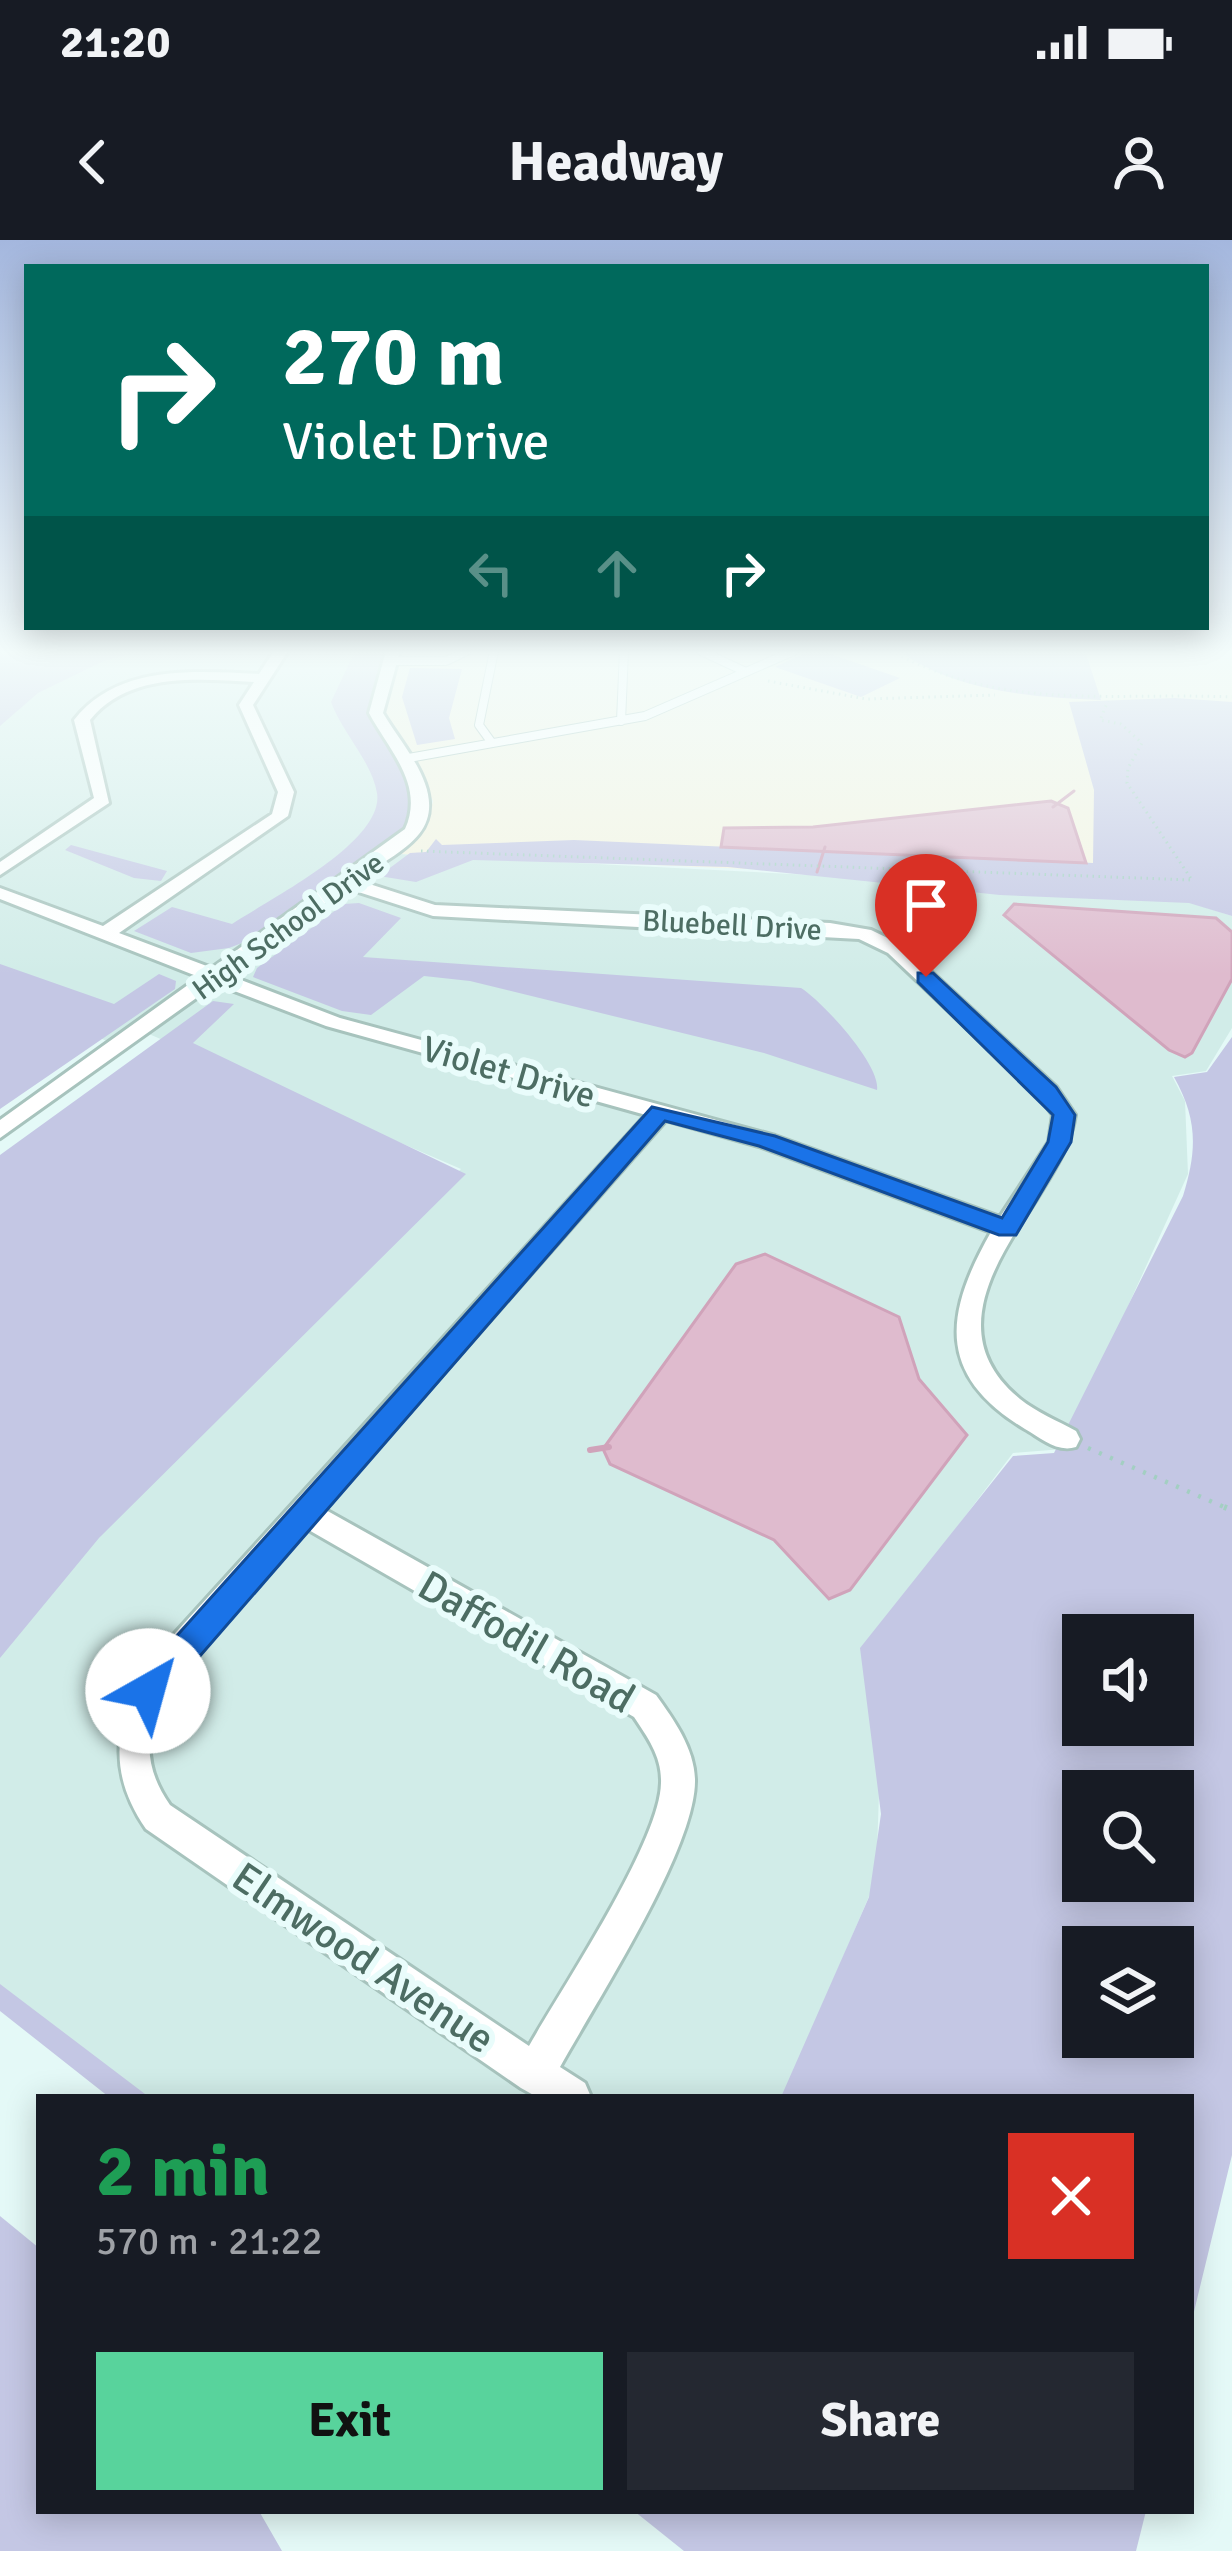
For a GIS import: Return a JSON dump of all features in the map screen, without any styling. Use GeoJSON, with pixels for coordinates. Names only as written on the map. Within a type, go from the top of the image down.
{"type":"FeatureCollection","features":[{"type":"Feature","properties":{"kind":"street"},"geometry":{"type":"LineString","coordinates":[[0,870],[100,804],[104,791],[94,759]]}},
{"type":"Feature","properties":{"kind":"street"},"geometry":{"type":"LineString","coordinates":[[103,934],[280,816],[286,792],[271,759]]}},
{"type":"Feature","properties":{"kind":"street","name":"High School Drive"},"geometry":{"type":"LineString","coordinates":[[0,1131],[401,845],[419,820],[422,792],[403,759]]}},
{"type":"Feature","properties":{"kind":"street","name":"Bluebell Drive"},"geometry":{"type":"LineString","coordinates":[[348,884],[433,910],[830,929],[882,940],[1048,1092],[1064,1115],[1060,1142],[963,1315],[968,1361],[995,1398],[1066,1439]]}},
{"type":"Feature","properties":{"kind":"street","name":"Violet Drive"},"geometry":{"type":"LineString","coordinates":[[0,893],[333,1022],[767,1141],[1008,1229]]}},
{"type":"Feature","properties":{"kind":"street"},"geometry":{"type":"LineString","coordinates":[[303,1512],[660,1112]]}},
{"type":"Feature","properties":{"kind":"street","name":"Elmwood Avenue"},"geometry":{"type":"LineString","coordinates":[[303,1512],[148,1691],[131,1758],[135,1782],[158,1817],[566,2094]]}},
{"type":"Feature","properties":{"kind":"street","name":"Daffodil Road"},"geometry":{"type":"LineString","coordinates":[[303,1512],[645,1706],[678,1758],[679,1799],[667,1836],[536,2074]]}},
{"type":"Feature","properties":{"kind":"path"},"geometry":{"type":"LineString","coordinates":[[410,850],[1192,880],[1127,783],[1133,759]]}},
{"type":"Feature","properties":{"kind":"path"},"geometry":{"type":"LineString","coordinates":[[1066,1439],[1232,1510]]}},
{"type":"Feature","properties":{"kind":"shaded area"},"geometry":{"type":"Polygon","coordinates":[[[0,759],[404,759],[418,783],[419,820],[119,1046],[0,997],[0,759]]]}},
{"type":"Feature","properties":{"kind":"shaded area"},"geometry":{"type":"Polygon","coordinates":[[[362,759],[394,759],[411,788],[413,810],[399,836],[265,934],[229,948],[191,953],[134,931],[172,907],[232,924],[321,868],[363,831],[375,812],[377,793],[362,759]]]}},
{"type":"Feature","properties":{"kind":"shaded area"},"geometry":{"type":"Polygon","coordinates":[[[410,759],[1227,759],[1207,889],[400,854],[426,827],[433,801],[410,759]]]}},
{"type":"Feature","properties":{"kind":"shaded area"},"geometry":{"type":"Polygon","coordinates":[[[1085,759],[1232,759],[1232,916],[1189,903],[1000,895],[728,867],[473,860],[416,882],[379,876],[410,853],[426,852],[436,839],[442,845],[574,840],[1093,863],[1094,790],[1085,759]]]}},
{"type":"Feature","properties":{"kind":"shaded area"},"geometry":{"type":"Polygon","coordinates":[[[1051,801],[1068,808],[1086,863],[721,847],[724,828],[813,827],[1051,801]]]}},
{"type":"Feature","properties":{"kind":"shaded area"},"geometry":{"type":"Polygon","coordinates":[[[71,845],[167,871],[161,881],[134,878],[65,850],[71,845]]]}},
{"type":"Feature","properties":{"kind":"shaded area"},"geometry":{"type":"Polygon","coordinates":[[[400,854],[890,879],[966,892],[1189,902],[1232,916],[1232,1028],[1206,1071],[1172,1076],[1185,1101],[1188,1174],[1063,1449],[1013,1453],[866,1647],[880,1765],[876,1880],[784,2094],[124,2094],[0,2000],[0,1646],[100,1527],[461,1169],[149,1034],[400,854]]]}},
{"type":"Feature","properties":{"kind":"shaded area"},"geometry":{"type":"Polygon","coordinates":[[[359,903],[401,918],[363,957],[801,988],[860,1050],[877,1090],[764,1053],[470,981],[424,976],[371,1015],[342,1011],[253,977],[257,968],[344,904],[359,903]]]}},
{"type":"Feature","properties":{"kind":"shaded area"},"geometry":{"type":"Polygon","coordinates":[[[1014,904],[1216,918],[1232,932],[1232,979],[1192,1053],[1185,1057],[1169,1050],[1004,915],[1014,904]]]}},
{"type":"Feature","properties":{"kind":"shaded area"},"geometry":{"type":"Polygon","coordinates":[[[0,964],[114,1004],[159,974],[176,981],[175,989],[0,1109],[0,964]]]}},
{"type":"Feature","properties":{"kind":"shaded area"},"geometry":{"type":"Polygon","coordinates":[[[213,1001],[234,1004],[193,1043],[466,1174],[99,1538],[0,1658],[0,1155],[213,1001]]]}},
{"type":"Feature","properties":{"kind":"shaded area"},"geometry":{"type":"Polygon","coordinates":[[[1232,1037],[1232,2155],[1194,2312],[1194,2094],[782,2094],[869,1897],[881,1814],[860,1648],[1013,1456],[1054,1453],[1183,1196],[1193,1135],[1188,1107],[1174,1077],[1207,1072],[1232,1037]]]}},
{"type":"Feature","properties":{"kind":"shaded area"},"geometry":{"type":"Polygon","coordinates":[[[765,1254],[899,1317],[919,1379],[967,1435],[850,1590],[829,1599],[774,1540],[610,1464],[603,1449],[736,1264],[765,1254]]]}},
{"type":"Feature","properties":{"kind":"shaded area"},"geometry":{"type":"Polygon","coordinates":[[[0,1984],[145,2094],[105,2094],[0,2011],[0,1984]]]}},
{"type":"Feature","properties":{"kind":"shaded area"},"geometry":{"type":"Polygon","coordinates":[[[0,2216],[36,2246],[36,2514],[261,2514],[282,2551],[0,2551],[0,2216]]]}},
{"type":"Feature","properties":{"kind":"shaded area"},"geometry":{"type":"Polygon","coordinates":[[[638,2514],[1145,2514],[1136,2551],[684,2551],[638,2514]]]}},
{"type":"Feature","properties":{"kind":"waterway"},"geometry":{"type":"LineString","coordinates":[[1053,807],[1074,791]]}},
{"type":"Feature","properties":{"kind":"waterway"},"geometry":{"type":"LineString","coordinates":[[817,872],[825,847]]}},
{"type":"Feature","properties":{"kind":"waterway"},"geometry":{"type":"LineString","coordinates":[[590,1450],[609,1447]]}},
{"type":"Feature","properties":{"kind":"route"},"geometry":{"type":"LineString","coordinates":[[148,1691],[159,1673],[660,1112],[767,1141],[1008,1229],[1060,1142],[1064,1115],[1048,1092],[926,977]]}}]}
